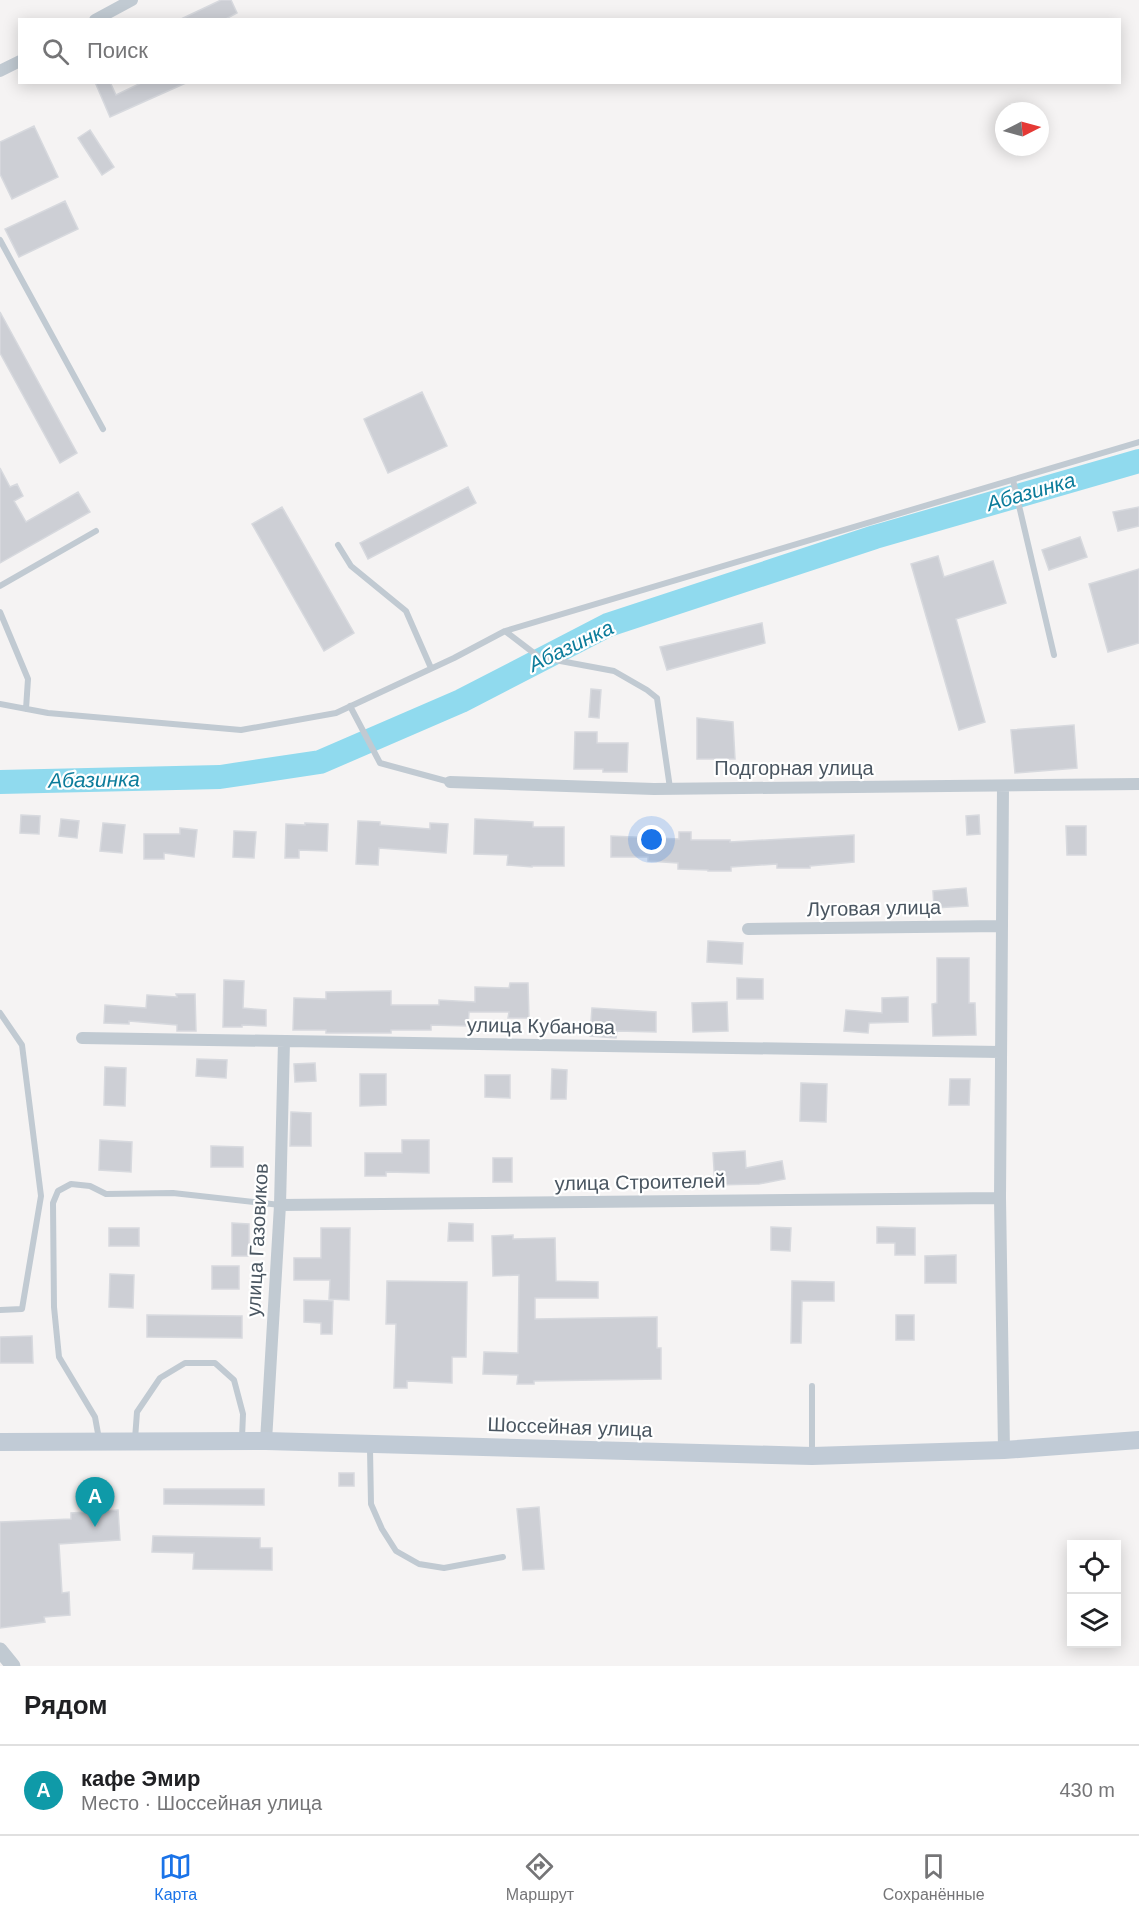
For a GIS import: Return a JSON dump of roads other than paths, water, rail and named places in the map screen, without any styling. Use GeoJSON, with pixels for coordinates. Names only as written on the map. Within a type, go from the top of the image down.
{"type":"FeatureCollection","features":[{"type":"Feature","properties":{"kind":"main road","name":"Шоссейная улица"},"geometry":{"type":"LineString","coordinates":[[0,1442],[242,1440],[370,1449],[818,1461],[1004,1455],[1139,1445]]}},
{"type":"Feature","properties":{"kind":"main road","name":"Шоссейная улица"},"geometry":{"type":"LineString","coordinates":[[0,1446],[266,1443],[812,1456],[1004,1450],[1139,1440]]}},
{"type":"Feature","properties":{"kind":"street"},"geometry":{"type":"LineString","coordinates":[[100,18],[132,0]]}},
{"type":"Feature","properties":{"kind":"street"},"geometry":{"type":"LineString","coordinates":[[0,71],[18,62]]}},
{"type":"Feature","properties":{"kind":"street","name":"Подгорная улица"},"geometry":{"type":"LineString","coordinates":[[450,782],[670,788],[1139,784]]}},
{"type":"Feature","properties":{"kind":"street"},"geometry":{"type":"LineString","coordinates":[[1003,786],[1000,1198],[1004,1450]]}},
{"type":"Feature","properties":{"kind":"street","name":"Луговая улица"},"geometry":{"type":"LineString","coordinates":[[748,929],[1002,926]]}},
{"type":"Feature","properties":{"kind":"street","name":"улица Кубанова"},"geometry":{"type":"LineString","coordinates":[[82,1038],[1000,1052]]}},
{"type":"Feature","properties":{"kind":"street","name":"улица Газовиков"},"geometry":{"type":"LineString","coordinates":[[266,1443],[280,1205],[284,1041]]}},
{"type":"Feature","properties":{"kind":"street","name":"улица Строителей"},"geometry":{"type":"LineString","coordinates":[[280,1205],[1000,1198]]}},
{"type":"Feature","properties":{"kind":"street"},"geometry":{"type":"LineString","coordinates":[[0,1650],[13,1666]]}},
{"type":"Feature","properties":{"kind":"lane"},"geometry":{"type":"LineString","coordinates":[[0,240],[103,429]]}},
{"type":"Feature","properties":{"kind":"lane"},"geometry":{"type":"LineString","coordinates":[[0,704],[48,713],[242,730],[336,713],[431,669],[505,631],[1139,442]]}},
{"type":"Feature","properties":{"kind":"lane"},"geometry":{"type":"LineString","coordinates":[[1013,480],[1054,655]]}},
{"type":"Feature","properties":{"kind":"lane"},"geometry":{"type":"LineString","coordinates":[[0,586],[96,531]]}},
{"type":"Feature","properties":{"kind":"lane"},"geometry":{"type":"LineString","coordinates":[[338,545],[351,566],[406,611],[431,669]]}},
{"type":"Feature","properties":{"kind":"lane"},"geometry":{"type":"LineString","coordinates":[[0,612],[28,679],[26,709]]}},
{"type":"Feature","properties":{"kind":"lane"},"geometry":{"type":"LineString","coordinates":[[505,631],[539,657],[614,671],[657,698],[670,788]]}},
{"type":"Feature","properties":{"kind":"lane"},"geometry":{"type":"LineString","coordinates":[[350,706],[380,763],[450,782]]}},
{"type":"Feature","properties":{"kind":"lane"},"geometry":{"type":"LineString","coordinates":[[0,1013],[22,1044],[41,1196],[22,1309],[0,1310]]}},
{"type":"Feature","properties":{"kind":"lane"},"geometry":{"type":"LineString","coordinates":[[99,1440],[95,1417],[59,1357],[54,1307],[53,1203],[58,1191],[71,1184],[90,1186],[106,1194],[173,1193],[280,1205]]}},
{"type":"Feature","properties":{"kind":"lane"},"geometry":{"type":"LineString","coordinates":[[135,1440],[137,1412],[160,1378],[185,1364],[215,1363],[234,1380],[243,1414],[242,1440]]}},
{"type":"Feature","properties":{"kind":"lane"},"geometry":{"type":"LineString","coordinates":[[812,1386],[812,1456]]}},
{"type":"Feature","properties":{"kind":"lane"},"geometry":{"type":"LineString","coordinates":[[370,1449],[371,1504],[382,1529],[396,1551],[419,1564],[444,1568],[503,1557]]}},
{"type":"Feature","properties":{"kind":"waterway","name":"Абазинка"},"geometry":{"type":"LineString","coordinates":[[0,782],[220,777],[320,762],[461,701],[608,625],[875,537],[1139,461]]}},
{"type":"Feature","properties":{"kind":"place","name":"кафе Эмир"},"geometry":{"type":"Point","coordinates":[95,1527]}}]}
